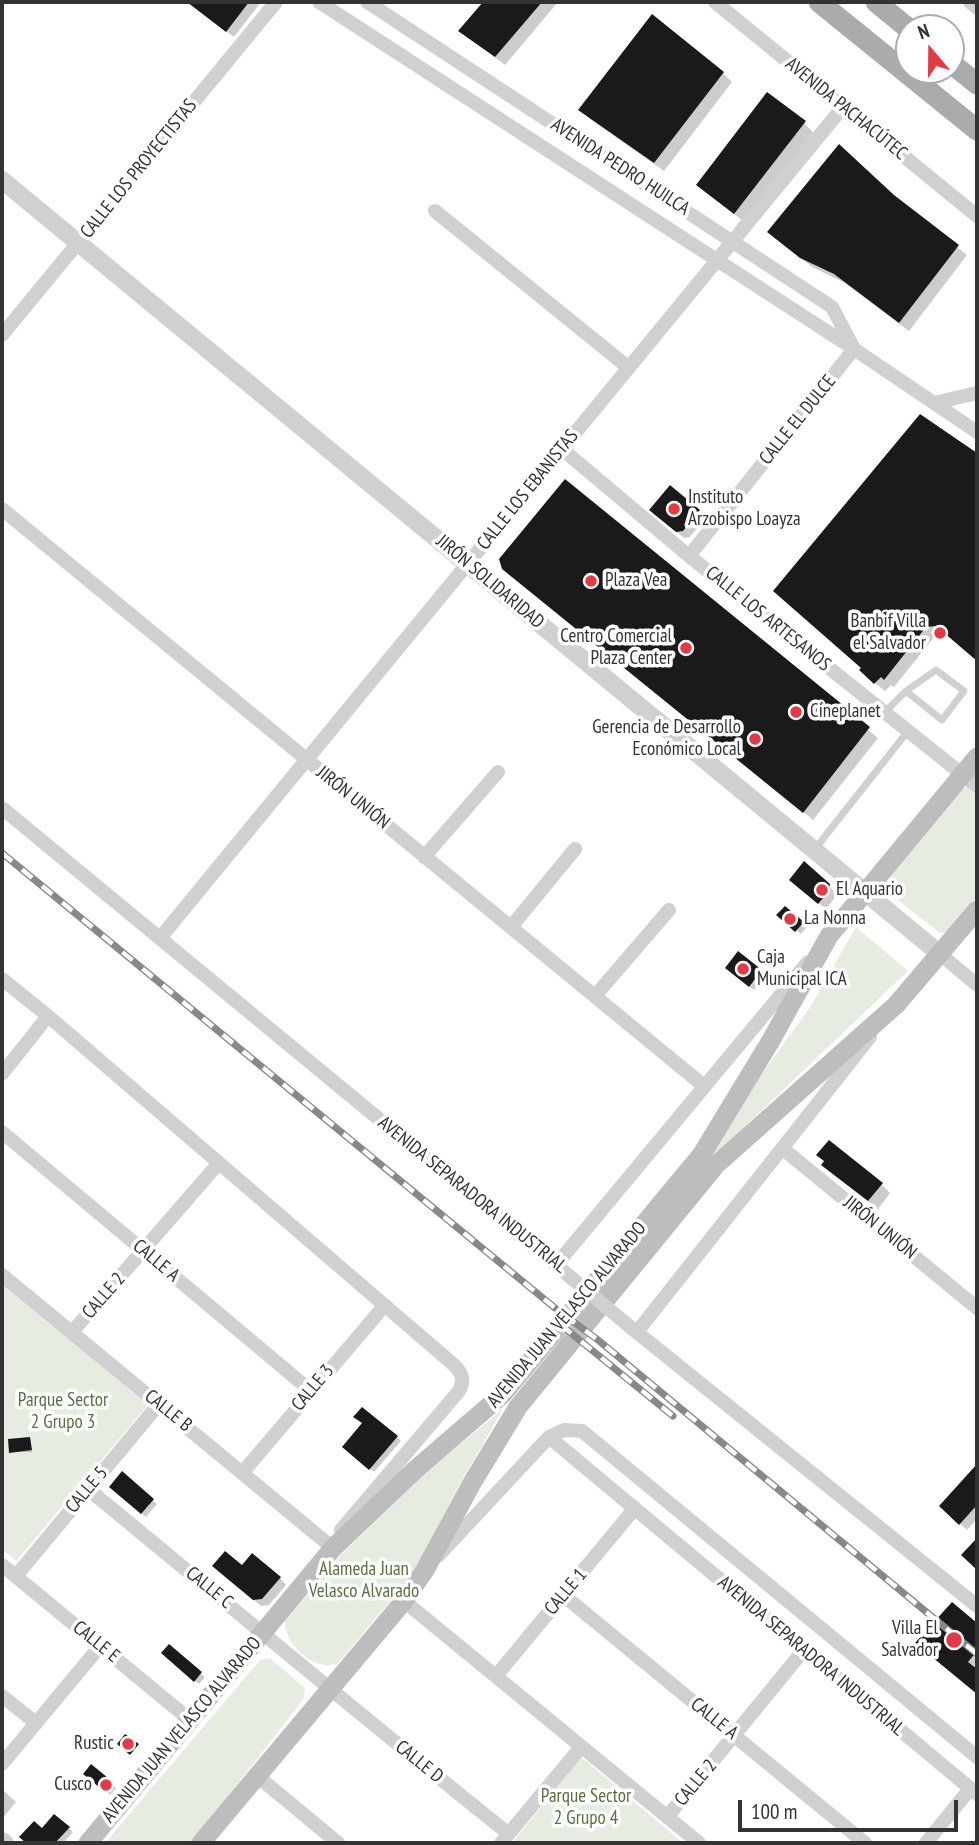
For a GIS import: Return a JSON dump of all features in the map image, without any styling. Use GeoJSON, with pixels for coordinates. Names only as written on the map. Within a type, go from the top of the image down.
{"type":"FeatureCollection","features":[{"type":"Feature","properties":{"kind":"main road"},"geometry":{"type":"LineString","coordinates":[[819,2],[977,130]]}},
{"type":"Feature","properties":{"kind":"main road"},"geometry":{"type":"LineString","coordinates":[[876,2],[895,18]]}},
{"type":"Feature","properties":{"kind":"main road","name":"AVENIDA JUAN VELASCO ALVARADO"},"geometry":{"type":"LineString","coordinates":[[88,1843],[263,1632],[330,1546],[503,1394],[702,1154],[770,1042],[829,936],[865,892],[970,780],[977,757]]}},
{"type":"Feature","properties":{"kind":"main road","name":"AVENIDA JUAN VELASCO ALVARADO"},"geometry":{"type":"LineString","coordinates":[[201,1843],[404,1601],[425,1570],[472,1483],[518,1407],[708,1176],[778,1109],[896,1005],[977,910]]}},
{"type":"Feature","properties":{"kind":"street","name":"CALLE LOS PROYECTISTAS"},"geometry":{"type":"LineString","coordinates":[[2,335],[276,2]]}},
{"type":"Feature","properties":{"kind":"street"},"geometry":{"type":"LineString","coordinates":[[319,2],[854,349],[977,432]]}},
{"type":"Feature","properties":{"kind":"street","name":"AVENIDA PEDRO HUILCA"},"geometry":{"type":"LineString","coordinates":[[367,2],[832,307],[854,349]]}},
{"type":"Feature","properties":{"kind":"street","name":"AVENIDA PACHACÚTEC"},"geometry":{"type":"LineString","coordinates":[[715,2],[977,216]]}},
{"type":"Feature","properties":{"kind":"street"},"geometry":{"type":"LineString","coordinates":[[970,2],[977,8]]}},
{"type":"Feature","properties":{"kind":"street","name":"CALLE LOS EBANISTAS"},"geometry":{"type":"LineString","coordinates":[[160,938],[843,107]]}},
{"type":"Feature","properties":{"kind":"street","name":"JIRÓN SOLIDARIDAD"},"geometry":{"type":"LineString","coordinates":[[2,180],[977,985]]}},
{"type":"Feature","properties":{"kind":"street"},"geometry":{"type":"LineString","coordinates":[[435,211],[629,368]]}},
{"type":"Feature","properties":{"kind":"street","name":"CALLE EL DULCE"},"geometry":{"type":"LineString","coordinates":[[689,556],[854,349]]}},
{"type":"Feature","properties":{"kind":"street"},"geometry":{"type":"LineString","coordinates":[[934,403],[977,393]]}},
{"type":"Feature","properties":{"kind":"street","name":"CALLE LOS ARTESANOS"},"geometry":{"type":"LineString","coordinates":[[562,449],[689,556],[970,780]]}},
{"type":"Feature","properties":{"kind":"street","name":"JIRÓN UNIÓN"},"geometry":{"type":"LineString","coordinates":[[2,509],[704,1086]]}},
{"type":"Feature","properties":{"kind":"street"},"geometry":{"type":"LineString","coordinates":[[424,857],[498,772]]}},
{"type":"Feature","properties":{"kind":"street","name":"AVENIDA SEPARADORA INDUSTRIAL"},"geometry":{"type":"LineString","coordinates":[[2,808],[633,1329],[977,1606]]}},
{"type":"Feature","properties":{"kind":"street"},"geometry":{"type":"LineString","coordinates":[[511,928],[575,849]]}},
{"type":"Feature","properties":{"kind":"street"},"geometry":{"type":"LineString","coordinates":[[594,996],[669,910]]}},
{"type":"Feature","properties":{"kind":"street","name":"AVENIDA JUAN VELASCO ALVARADO"},"geometry":{"type":"LineString","coordinates":[[556,1265],[829,936]]}},
{"type":"Feature","properties":{"kind":"street"},"geometry":{"type":"LineString","coordinates":[[2,979],[385,1305]]}},
{"type":"Feature","properties":{"kind":"street","name":"AVENIDA JUAN VELASCO ALVARADO"},"geometry":{"type":"LineString","coordinates":[[633,1329],[896,1005]]}},
{"type":"Feature","properties":{"kind":"street"},"geometry":{"type":"LineString","coordinates":[[2,1074],[48,1016]]}},
{"type":"Feature","properties":{"kind":"street","name":"CALLE A"},"geometry":{"type":"LineString","coordinates":[[2,1132],[311,1391]]}},
{"type":"Feature","properties":{"kind":"street","name":"JIRÓN UNIÓN"},"geometry":{"type":"LineString","coordinates":[[782,1148],[977,1308]]}},
{"type":"Feature","properties":{"kind":"street","name":"CALLE 2"},"geometry":{"type":"LineString","coordinates":[[72,1332],[218,1164]]}},
{"type":"Feature","properties":{"kind":"street","name":"CALLE B"},"geometry":{"type":"LineString","coordinates":[[2,1275],[330,1546]]}},
{"type":"Feature","properties":{"kind":"street","name":"AVENIDA JUAN VELASCO ALVARADO"},"geometry":{"type":"LineString","coordinates":[[330,1546],[459,1391],[463,1378],[454,1365],[385,1305]]}},
{"type":"Feature","properties":{"kind":"street","name":"CALLE 3"},"geometry":{"type":"LineString","coordinates":[[243,1472],[385,1305]]}},
{"type":"Feature","properties":{"kind":"street","name":"CALLE 5"},"geometry":{"type":"LineString","coordinates":[[16,1576],[159,1404]]}},
{"type":"Feature","properties":{"kind":"street","name":"AVENIDA SEPARADORA INDUSTRIAL"},"geometry":{"type":"LineString","coordinates":[[974,1791],[549,1437],[564,1430],[583,1431],[977,1757]]}},
{"type":"Feature","properties":{"kind":"street","name":"AVENIDA JUAN VELASCO ALVARADO"},"geometry":{"type":"LineString","coordinates":[[425,1570],[549,1437]]}},
{"type":"Feature","properties":{"kind":"street","name":"CALLE C"},"geometry":{"type":"LineString","coordinates":[[88,1489],[263,1632],[329,1690]]}},
{"type":"Feature","properties":{"kind":"street","name":"CALLE 1"},"geometry":{"type":"LineString","coordinates":[[496,1676],[635,1508]]}},
{"type":"Feature","properties":{"kind":"street","name":"CALLE E"},"geometry":{"type":"LineString","coordinates":[[2,1565],[190,1720]]}},
{"type":"Feature","properties":{"kind":"street","name":"CALLE A"},"geometry":{"type":"LineString","coordinates":[[563,1595],[865,1843]]}},
{"type":"Feature","properties":{"kind":"street"},"geometry":{"type":"LineString","coordinates":[[404,1601],[699,1843]]}},
{"type":"Feature","properties":{"kind":"street"},"geometry":{"type":"LineString","coordinates":[[2,1764],[101,1645]]}},
{"type":"Feature","properties":{"kind":"street","name":"CALLE 2"},"geometry":{"type":"LineString","coordinates":[[667,1817],[803,1651]]}},
{"type":"Feature","properties":{"kind":"street","name":"CALLE D"},"geometry":{"type":"LineString","coordinates":[[329,1690],[505,1839]]}},
{"type":"Feature","properties":{"kind":"street"},"geometry":{"type":"LineString","coordinates":[[2,1696],[36,1723]]}},
{"type":"Feature","properties":{"kind":"street"},"geometry":{"type":"LineString","coordinates":[[505,1839],[582,1747]]}},
{"type":"Feature","properties":{"kind":"street"},"geometry":{"type":"LineString","coordinates":[[256,1775],[338,1843]]}},
{"type":"Feature","properties":{"kind":"street"},"geometry":{"type":"LineString","coordinates":[[926,1843],[974,1791]]}},
{"type":"Feature","properties":{"kind":"lane"},"geometry":{"type":"LineString","coordinates":[[885,712],[906,691],[936,670],[964,691],[942,720],[906,691]]}},
{"type":"Feature","properties":{"kind":"lane"},"geometry":{"type":"LineString","coordinates":[[814,850],[908,731]]}},
{"type":"Feature","properties":{"kind":"green space"},"geometry":{"type":"Polygon","coordinates":[[[969,786],[977,792],[977,898],[948,932],[940,933],[889,893],[887,881],[959,791],[969,786]]]}},
{"type":"Feature","properties":{"kind":"green space"},"geometry":{"type":"Polygon","coordinates":[[[856,927],[908,971],[699,1170],[751,1089],[809,1009],[856,927]]]}},
{"type":"Feature","properties":{"kind":"green space","name":"Parque Sector 2 Grupo 3"},"geometry":{"type":"Polygon","coordinates":[[[2,1283],[148,1405],[16,1561],[2,1549],[2,1283]]]}},
{"type":"Feature","properties":{"kind":"green space","name":"Alameda Juan Velasco Alvarado"},"geometry":{"type":"Polygon","coordinates":[[[503,1409],[458,1487],[418,1566],[398,1592],[337,1664],[319,1664],[302,1654],[289,1639],[285,1621],[342,1554],[423,1475],[503,1409]]]}},
{"type":"Feature","properties":{"kind":"green space"},"geometry":{"type":"Polygon","coordinates":[[[270,1658],[305,1688],[304,1698],[192,1843],[105,1843],[260,1660],[270,1658]]]}},
{"type":"Feature","properties":{"kind":"green space","name":"Parque Sector 2 Grupo 4"},"geometry":{"type":"Polygon","coordinates":[[[581,1757],[683,1843],[512,1843],[581,1757]]]}},
{"type":"Feature","properties":{"kind":"building"},"geometry":{"type":"Polygon","coordinates":[[[187,2],[249,2],[226,32],[187,2]]]}},
{"type":"Feature","properties":{"kind":"building"},"geometry":{"type":"Polygon","coordinates":[[[483,2],[542,2],[495,57],[458,31],[483,2]]]}},
{"type":"Feature","properties":{"kind":"building"},"geometry":{"type":"Polygon","coordinates":[[[652,14],[724,72],[654,163],[578,110],[652,14]]]}},
{"type":"Feature","properties":{"kind":"building"},"geometry":{"type":"Polygon","coordinates":[[[767,92],[806,121],[734,214],[696,185],[767,92]]]}},
{"type":"Feature","properties":{"kind":"building"},"geometry":{"type":"Polygon","coordinates":[[[839,144],[894,195],[959,245],[899,323],[834,274],[800,258],[767,232],[839,144]]]}},
{"type":"Feature","properties":{"kind":"building"},"geometry":{"type":"Polygon","coordinates":[[[920,414],[977,453],[977,661],[936,626],[926,627],[884,680],[881,677],[874,684],[859,670],[861,668],[773,591],[920,414]]]}},
{"type":"Feature","properties":{"kind":"building","name":"Centro Comercial Plaza Center"},"geometry":{"type":"Polygon","coordinates":[[[565,479],[870,727],[803,813],[502,569],[499,559],[565,479]]]}},
{"type":"Feature","properties":{"kind":"building","name":"Instituto Arzobispo Loayza"},"geometry":{"type":"Polygon","coordinates":[[[670,485],[700,510],[683,531],[676,532],[649,510],[670,485]]]}},
{"type":"Feature","properties":{"kind":"building"},"geometry":{"type":"Polygon","coordinates":[[[804,861],[830,884],[828,892],[818,904],[789,880],[804,861]]]}},
{"type":"Feature","properties":{"kind":"building","name":"La Nonna"},"geometry":{"type":"Polygon","coordinates":[[[785,906],[804,922],[795,932],[776,915],[785,906]]]}},
{"type":"Feature","properties":{"kind":"building","name":"Caja Municipal ICA"},"geometry":{"type":"Polygon","coordinates":[[[738,951],[762,970],[749,987],[725,968],[738,951]]]}},
{"type":"Feature","properties":{"kind":"building"},"geometry":{"type":"Polygon","coordinates":[[[829,1140],[883,1183],[868,1201],[821,1165],[824,1161],[816,1155],[829,1140]]]}},
{"type":"Feature","properties":{"kind":"building"},"geometry":{"type":"Polygon","coordinates":[[[362,1407],[398,1436],[369,1470],[342,1447],[362,1423],[353,1417],[362,1407]]]}},
{"type":"Feature","properties":{"kind":"building"},"geometry":{"type":"Polygon","coordinates":[[[30,1437],[32,1450],[9,1453],[8,1439],[30,1437]]]}},
{"type":"Feature","properties":{"kind":"building"},"geometry":{"type":"Polygon","coordinates":[[[977,1464],[977,1505],[959,1525],[939,1506],[977,1464]]]}},
{"type":"Feature","properties":{"kind":"building"},"geometry":{"type":"Polygon","coordinates":[[[122,1471],[154,1499],[141,1514],[109,1487],[122,1471]]]}},
{"type":"Feature","properties":{"kind":"building"},"geometry":{"type":"Polygon","coordinates":[[[977,1538],[977,1570],[961,1555],[977,1538]]]}},
{"type":"Feature","properties":{"kind":"building"},"geometry":{"type":"Polygon","coordinates":[[[225,1551],[242,1565],[252,1553],[281,1577],[262,1599],[253,1600],[212,1566],[225,1551]]]}},
{"type":"Feature","properties":{"kind":"building"},"geometry":{"type":"Polygon","coordinates":[[[952,1602],[977,1623],[977,1651],[968,1662],[977,1669],[977,1694],[915,1643],[952,1602]]]}},
{"type":"Feature","properties":{"kind":"building"},"geometry":{"type":"Polygon","coordinates":[[[169,1644],[202,1672],[194,1682],[161,1653],[169,1644]]]}},
{"type":"Feature","properties":{"kind":"building","name":"Rustic"},"geometry":{"type":"Polygon","coordinates":[[[125,1734],[139,1744],[130,1755],[117,1744],[125,1734]]]}},
{"type":"Feature","properties":{"kind":"building"},"geometry":{"type":"Polygon","coordinates":[[[91,1764],[113,1782],[105,1792],[83,1774],[91,1764]]]}},
{"type":"Feature","properties":{"kind":"building"},"geometry":{"type":"Polygon","coordinates":[[[54,1814],[70,1827],[55,1843],[26,1843],[19,1837],[34,1821],[42,1828],[54,1814]]]}},
{"type":"Feature","properties":{"kind":"railway"},"geometry":{"type":"LineString","coordinates":[[2,853],[977,1654]]}},
{"type":"Feature","properties":{"kind":"railway"},"geometry":{"type":"LineString","coordinates":[[561,1325],[673,1416]]}},
{"type":"Feature","properties":{"kind":"place","name":"Instituto Arzobispo Loayza"},"geometry":{"type":"Point","coordinates":[674,509]}},
{"type":"Feature","properties":{"kind":"place","name":"Plaza Vea"},"geometry":{"type":"Point","coordinates":[591,581]}},
{"type":"Feature","properties":{"kind":"place","name":"Banbif Villa el Salvador"},"geometry":{"type":"Point","coordinates":[940,633]}},
{"type":"Feature","properties":{"kind":"place","name":"Centro Comercial Plaza Center"},"geometry":{"type":"Point","coordinates":[686,648]}},
{"type":"Feature","properties":{"kind":"place","name":"Cineplanet"},"geometry":{"type":"Point","coordinates":[796,712]}},
{"type":"Feature","properties":{"kind":"place","name":"Gerencia de Desarrollo Económico Local"},"geometry":{"type":"Point","coordinates":[755,739]}},
{"type":"Feature","properties":{"kind":"place","name":"El Aquario"},"geometry":{"type":"Point","coordinates":[822,890]}},
{"type":"Feature","properties":{"kind":"place","name":"La Nonna"},"geometry":{"type":"Point","coordinates":[790,919]}},
{"type":"Feature","properties":{"kind":"place","name":"Caja Municipal ICA"},"geometry":{"type":"Point","coordinates":[743,969]}},
{"type":"Feature","properties":{"kind":"place","name":"Villa El Salvador"},"geometry":{"type":"Point","coordinates":[954,1640]}},
{"type":"Feature","properties":{"kind":"place","name":"Rustic"},"geometry":{"type":"Point","coordinates":[128,1744]}},
{"type":"Feature","properties":{"kind":"place","name":"Cusco"},"geometry":{"type":"Point","coordinates":[106,1785]}}]}
